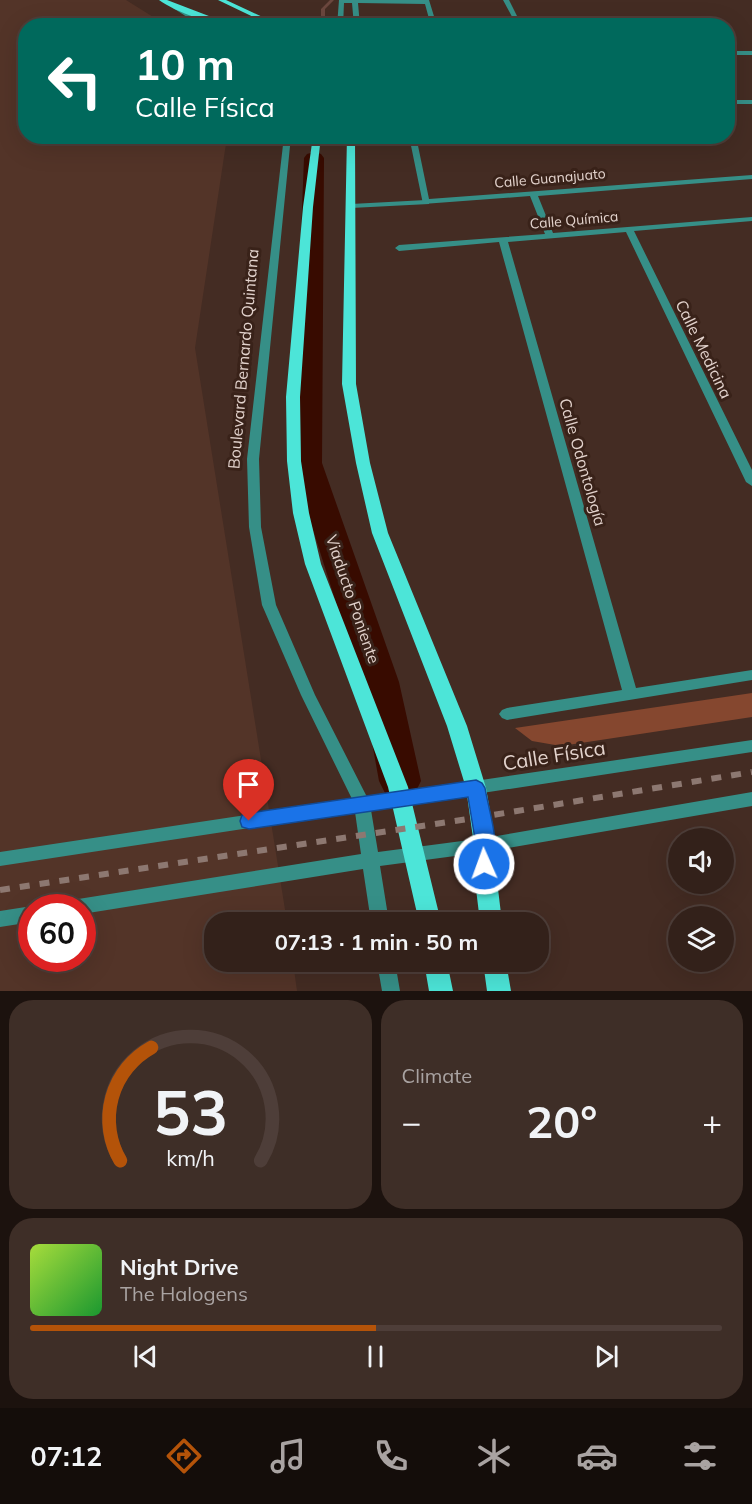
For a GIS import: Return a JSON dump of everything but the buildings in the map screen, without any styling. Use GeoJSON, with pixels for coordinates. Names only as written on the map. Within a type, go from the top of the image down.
{"type":"FeatureCollection","features":[{"type":"Feature","properties":{"kind":"main road"},"geometry":{"type":"LineString","coordinates":[[162,0],[208,18]]}},
{"type":"Feature","properties":{"kind":"main road"},"geometry":{"type":"LineString","coordinates":[[221,0],[261,18]]}},
{"type":"Feature","properties":{"kind":"main road","name":"Viaducto Poniente"},"geometry":{"type":"LineString","coordinates":[[316,144],[308,207],[293,397],[294,461],[301,513],[313,564],[398,787],[428,912]]}},
{"type":"Feature","properties":{"kind":"main road"},"geometry":{"type":"LineString","coordinates":[[351,144],[349,384],[363,463],[380,533],[457,726],[476,788],[485,845],[484,864],[490,912]]}},
{"type":"Feature","properties":{"kind":"main road"},"geometry":{"type":"LineString","coordinates":[[438,972],[441,991]]}},
{"type":"Feature","properties":{"kind":"main road"},"geometry":{"type":"LineString","coordinates":[[496,972],[499,991]]}},
{"type":"Feature","properties":{"kind":"street"},"geometry":{"type":"LineString","coordinates":[[506,0],[516,18]]}},
{"type":"Feature","properties":{"kind":"street"},"geometry":{"type":"LineString","coordinates":[[341,18],[342,1],[427,2],[432,18]]}},
{"type":"Feature","properties":{"kind":"street"},"geometry":{"type":"LineString","coordinates":[[354,1],[356,18]]}},
{"type":"Feature","properties":{"kind":"street"},"geometry":{"type":"LineString","coordinates":[[175,7],[193,18]]}},
{"type":"Feature","properties":{"kind":"street"},"geometry":{"type":"LineString","coordinates":[[735,53],[752,53]]}},
{"type":"Feature","properties":{"kind":"street"},"geometry":{"type":"LineString","coordinates":[[735,102],[752,102]]}},
{"type":"Feature","properties":{"kind":"street","name":"Boulevard Bernardo Quintana"},"geometry":{"type":"LineString","coordinates":[[287,144],[254,459],[255,527],[269,605],[308,695],[362,804],[379,912]]}},
{"type":"Feature","properties":{"kind":"street"},"geometry":{"type":"LineString","coordinates":[[414,144],[426,201]]}},
{"type":"Feature","properties":{"kind":"street","name":"Calle Guanajuato"},"geometry":{"type":"LineString","coordinates":[[351,206],[752,177]]}},
{"type":"Feature","properties":{"kind":"street"},"geometry":{"type":"LineString","coordinates":[[533,194],[550,236]]}},
{"type":"Feature","properties":{"kind":"street","name":"Calle Química"},"geometry":{"type":"LineString","coordinates":[[399,248],[751,221]]}},
{"type":"Feature","properties":{"kind":"street","name":"Calle Medicina"},"geometry":{"type":"LineString","coordinates":[[629,230],[752,482]]}},
{"type":"Feature","properties":{"kind":"street","name":"Calle Odontología"},"geometry":{"type":"LineString","coordinates":[[503,240],[630,693]]}},
{"type":"Feature","properties":{"kind":"street"},"geometry":{"type":"LineString","coordinates":[[507,714],[752,675]]}},
{"type":"Feature","properties":{"kind":"street","name":"Calle Física"},"geometry":{"type":"LineString","coordinates":[[0,859],[752,746]]}},
{"type":"Feature","properties":{"kind":"street"},"geometry":{"type":"LineString","coordinates":[[96,904],[371,860],[485,845],[752,799]]}},
{"type":"Feature","properties":{"kind":"street"},"geometry":{"type":"LineString","coordinates":[[0,919],[18,916]]}},
{"type":"Feature","properties":{"kind":"street"},"geometry":{"type":"LineString","coordinates":[[388,972],[391,991]]}},
{"type":"Feature","properties":{"kind":"shaded area"},"geometry":{"type":"Polygon","coordinates":[[[0,0],[126,0],[155,18],[18,18],[18,144],[226,144],[195,348],[285,912],[204,912],[204,972],[294,972],[297,991],[0,991],[0,0]]]}},
{"type":"Feature","properties":{"kind":"shaded area"},"geometry":{"type":"Polygon","coordinates":[[[752,693],[752,717],[561,746],[532,741],[515,728],[752,693]]]}},
{"type":"Feature","properties":{"kind":"waterway"},"geometry":{"type":"LineString","coordinates":[[323,18],[323,9],[332,0]]}},
{"type":"Feature","properties":{"kind":"waterway"},"geometry":{"type":"LineString","coordinates":[[314,158],[307,463],[380,682],[400,781]]}},
{"type":"Feature","properties":{"kind":"railway"},"geometry":{"type":"LineString","coordinates":[[0,890],[481,817],[752,772]]}},
{"type":"Feature","properties":{"kind":"route"},"geometry":{"type":"LineString","coordinates":[[249,821],[476,788],[485,845],[484,864]]}}]}
